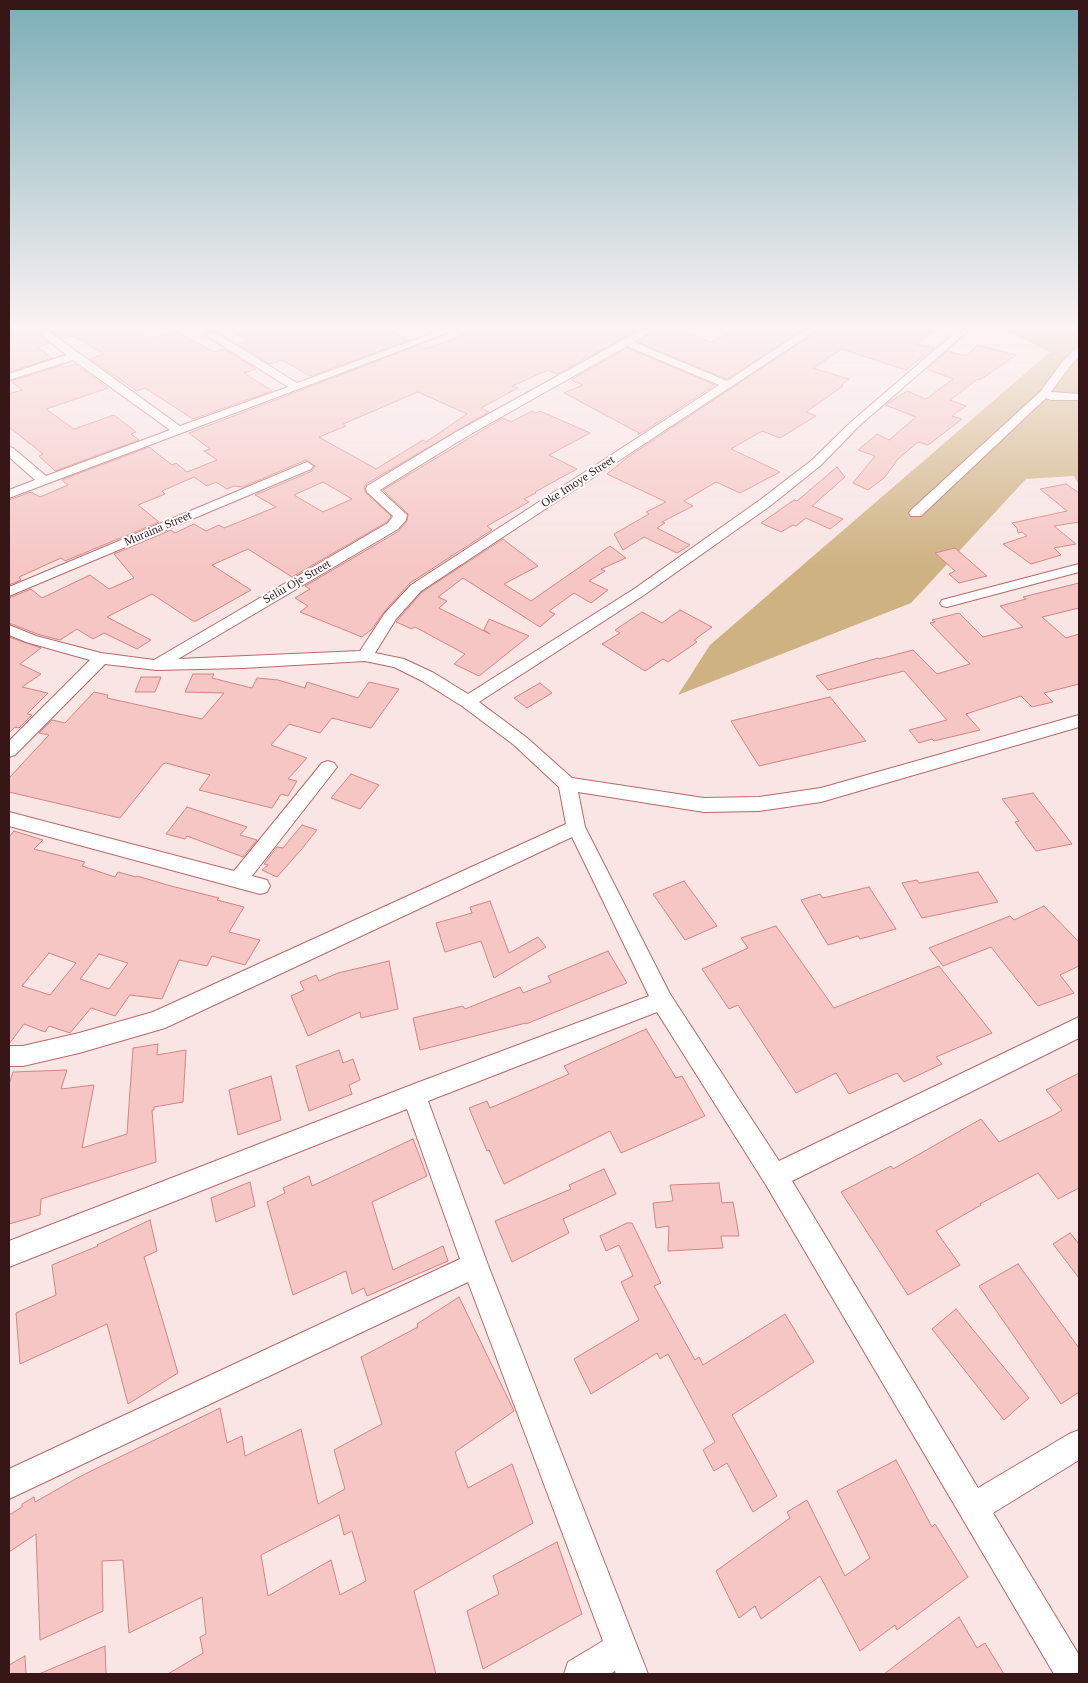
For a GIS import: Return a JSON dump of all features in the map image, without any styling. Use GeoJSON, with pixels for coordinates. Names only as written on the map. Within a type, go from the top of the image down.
{"type":"FeatureCollection","features":[{"type":"Feature","properties":{"kind":"street"},"geometry":{"type":"LineString","coordinates":[[148,409],[179,431]]}},
{"type":"Feature","properties":{"kind":"street"},"geometry":{"type":"LineString","coordinates":[[9,494],[239,409]]}},
{"type":"Feature","properties":{"kind":"street","name":"Seliu Oje Street"},"geometry":{"type":"LineString","coordinates":[[156,665],[393,526],[399,520],[400,515],[372,490],[460,435],[507,409]]}},
{"type":"Feature","properties":{"kind":"street","name":"Oke Imoye Street"},"geometry":{"type":"LineString","coordinates":[[365,656],[390,616],[416,588],[692,409]]}},
{"type":"Feature","properties":{"kind":"street"},"geometry":{"type":"LineString","coordinates":[[468,702],[639,592],[765,503],[816,463],[873,409]]}},
{"type":"Feature","properties":{"kind":"street"},"geometry":{"type":"LineString","coordinates":[[916,513],[1029,409]]}},
{"type":"Feature","properties":{"kind":"street"},"geometry":{"type":"LineString","coordinates":[[9,451],[44,481]]}},
{"type":"Feature","properties":{"kind":"street","name":"Muraina Street"},"geometry":{"type":"LineString","coordinates":[[9,592],[307,466]]}},
{"type":"Feature","properties":{"kind":"street"},"geometry":{"type":"LineString","coordinates":[[946,603],[1079,568]]}},
{"type":"Feature","properties":{"kind":"street"},"geometry":{"type":"LineString","coordinates":[[9,630],[30,639],[101,658],[156,665],[243,663],[365,656],[398,663],[468,702],[520,742],[567,784],[704,805],[760,804],[821,796],[1079,721]]}},
{"type":"Feature","properties":{"kind":"street"},"geometry":{"type":"LineString","coordinates":[[9,751],[101,658]]}},
{"type":"Feature","properties":{"kind":"street"},"geometry":{"type":"LineString","coordinates":[[238,880],[328,767]]}},
{"type":"Feature","properties":{"kind":"street"},"geometry":{"type":"LineString","coordinates":[[567,784],[576,827],[662,1001],[775,1176],[1072,1674]]}},
{"type":"Feature","properties":{"kind":"street"},"geometry":{"type":"LineString","coordinates":[[9,819],[260,886]]}},
{"type":"Feature","properties":{"kind":"street"},"geometry":{"type":"LineString","coordinates":[[9,1056],[23,1056],[42,1052],[157,1021],[576,827]]}},
{"type":"Feature","properties":{"kind":"street"},"geometry":{"type":"LineString","coordinates":[[9,1254],[414,1094],[662,1001]]}},
{"type":"Feature","properties":{"kind":"street"},"geometry":{"type":"LineString","coordinates":[[775,1176],[1079,1027]]}},
{"type":"Feature","properties":{"kind":"street"},"geometry":{"type":"LineString","coordinates":[[414,1094],[475,1265],[627,1661],[580,1674]]}},
{"type":"Feature","properties":{"kind":"street"},"geometry":{"type":"LineString","coordinates":[[9,1484],[475,1265]]}},
{"type":"Feature","properties":{"kind":"street"},"geometry":{"type":"LineString","coordinates":[[972,1509],[1079,1444]]}},
{"type":"Feature","properties":{"kind":"shaded area"},"geometry":{"type":"Polygon","coordinates":[[[984,409],[1079,409],[1079,485],[1074,476],[1026,479],[911,603],[678,695],[710,645],[984,409]]]}},
{"type":"Feature","properties":{"kind":"building"},"geometry":{"type":"Polygon","coordinates":[[[9,409],[47,409],[74,429],[114,415],[136,432],[131,434],[139,440],[55,471],[39,456],[43,454],[9,427],[9,409]]]}},
{"type":"Feature","properties":{"kind":"building"},"geometry":{"type":"Polygon","coordinates":[[[177,409],[223,409],[193,419],[177,409]]]}},
{"type":"Feature","properties":{"kind":"building"},"geometry":{"type":"Polygon","coordinates":[[[253,409],[379,409],[343,424],[346,426],[319,437],[376,469],[423,440],[426,442],[467,414],[455,409],[482,409],[489,412],[366,484],[364,488],[366,493],[391,516],[387,522],[292,577],[248,549],[212,565],[251,590],[196,621],[193,621],[152,594],[107,617],[151,640],[137,649],[104,633],[93,639],[77,629],[60,640],[37,634],[9,623],[9,598],[31,589],[42,598],[90,575],[109,589],[134,578],[114,554],[171,530],[175,533],[194,524],[206,531],[219,525],[224,528],[276,507],[255,495],[312,471],[315,466],[306,460],[243,487],[234,486],[227,489],[216,482],[207,486],[194,477],[162,491],[165,494],[138,505],[159,522],[65,561],[61,558],[19,577],[21,580],[9,585],[9,500],[31,492],[40,497],[68,485],[62,480],[64,479],[149,447],[172,465],[176,463],[187,472],[217,460],[204,451],[210,449],[189,433],[253,409]],[[323,482],[294,495],[323,512],[352,499],[323,482]]]}},
{"type":"Feature","properties":{"kind":"building"},"geometry":{"type":"Polygon","coordinates":[[[593,409],[679,409],[638,435],[639,433],[593,409]]]}},
{"type":"Feature","properties":{"kind":"building"},"geometry":{"type":"Polygon","coordinates":[[[701,409],[811,409],[806,412],[816,416],[780,438],[762,431],[731,449],[780,472],[740,493],[716,482],[684,501],[693,506],[662,522],[665,523],[657,528],[690,545],[677,553],[644,537],[623,550],[614,534],[649,514],[646,512],[666,502],[607,474],[628,457],[701,409]]]}},
{"type":"Feature","properties":{"kind":"building"},"geometry":{"type":"Polygon","coordinates":[[[894,409],[962,409],[952,416],[962,419],[928,445],[918,442],[898,459],[884,478],[868,490],[853,483],[875,456],[858,450],[877,434],[889,440],[916,417],[894,409]]]}},
{"type":"Feature","properties":{"kind":"building"},"geometry":{"type":"Polygon","coordinates":[[[532,411],[536,413],[540,411],[590,433],[549,455],[577,469],[524,499],[529,502],[487,526],[492,530],[410,583],[384,612],[372,629],[362,637],[300,612],[308,606],[295,598],[310,589],[305,586],[399,531],[407,521],[408,514],[383,490],[503,418],[511,422],[532,411]]]}},
{"type":"Feature","properties":{"kind":"building"},"geometry":{"type":"Polygon","coordinates":[[[837,467],[845,477],[812,506],[843,519],[830,529],[806,518],[796,526],[793,525],[781,532],[761,523],[794,500],[797,501],[837,467]]]}},
{"type":"Feature","properties":{"kind":"building"},"geometry":{"type":"Polygon","coordinates":[[[1066,484],[1079,493],[1079,522],[1054,526],[1076,544],[1054,548],[1061,555],[1031,564],[1003,544],[1027,536],[1022,532],[1018,533],[1017,528],[1012,523],[1067,511],[1040,489],[1066,484]]]}},
{"type":"Feature","properties":{"kind":"building"},"geometry":{"type":"Polygon","coordinates":[[[503,539],[538,566],[504,584],[531,601],[610,546],[626,558],[601,569],[605,571],[589,581],[608,590],[591,603],[574,593],[549,611],[555,614],[540,627],[463,578],[438,597],[447,601],[439,608],[490,634],[484,630],[489,619],[529,636],[479,676],[454,664],[465,654],[415,627],[412,629],[396,622],[422,592],[503,539]]]}},
{"type":"Feature","properties":{"kind":"building"},"geometry":{"type":"Polygon","coordinates":[[[955,548],[987,576],[959,583],[949,574],[955,571],[935,553],[955,548]]]}},
{"type":"Feature","properties":{"kind":"building"},"geometry":{"type":"Polygon","coordinates":[[[1079,583],[1079,608],[1042,617],[1066,638],[1079,634],[1079,684],[1044,693],[1053,702],[1032,707],[1021,696],[966,714],[980,730],[919,743],[909,730],[947,720],[904,671],[828,690],[816,676],[913,650],[937,674],[970,664],[930,623],[935,622],[932,620],[959,613],[983,637],[1023,627],[1000,606],[1026,599],[1023,597],[1079,583]]]}},
{"type":"Feature","properties":{"kind":"building"},"geometry":{"type":"Polygon","coordinates":[[[680,610],[712,627],[694,640],[697,642],[668,662],[663,659],[645,671],[602,644],[620,633],[615,630],[642,612],[662,623],[680,610]]]}},
{"type":"Feature","properties":{"kind":"building"},"geometry":{"type":"Polygon","coordinates":[[[9,637],[41,648],[20,664],[41,674],[22,687],[48,693],[27,714],[32,715],[19,728],[15,727],[9,733],[9,637]]]}},
{"type":"Feature","properties":{"kind":"building"},"geometry":{"type":"Polygon","coordinates":[[[193,674],[214,674],[212,678],[252,688],[257,678],[278,680],[305,688],[307,682],[358,698],[369,682],[399,689],[371,728],[332,718],[320,733],[289,724],[271,745],[307,758],[288,779],[297,781],[288,796],[281,794],[272,808],[199,790],[210,775],[166,763],[163,764],[120,818],[9,792],[9,778],[49,735],[39,733],[52,720],[65,723],[94,692],[108,695],[107,698],[202,719],[224,693],[185,692],[193,674]]]}},
{"type":"Feature","properties":{"kind":"building"},"geometry":{"type":"Polygon","coordinates":[[[141,677],[161,677],[155,692],[135,692],[141,677]]]}},
{"type":"Feature","properties":{"kind":"building"},"geometry":{"type":"Polygon","coordinates":[[[540,683],[552,693],[527,708],[514,698],[540,683]]]}},
{"type":"Feature","properties":{"kind":"building"},"geometry":{"type":"Polygon","coordinates":[[[830,697],[866,741],[759,766],[731,721],[830,697]]]}},
{"type":"Feature","properties":{"kind":"building"},"geometry":{"type":"Polygon","coordinates":[[[351,774],[379,785],[360,809],[331,798],[351,774]]]}},
{"type":"Feature","properties":{"kind":"building"},"geometry":{"type":"Polygon","coordinates":[[[1033,793],[1072,844],[1036,851],[1015,822],[1019,821],[1002,799],[1033,793]]]}},
{"type":"Feature","properties":{"kind":"building"},"geometry":{"type":"Polygon","coordinates":[[[187,807],[247,827],[240,835],[257,840],[243,857],[187,836],[185,839],[166,834],[187,807]]]}},
{"type":"Feature","properties":{"kind":"building"},"geometry":{"type":"Polygon","coordinates":[[[302,825],[317,830],[277,877],[262,870],[268,865],[264,864],[277,847],[283,848],[302,825]]]}},
{"type":"Feature","properties":{"kind":"building"},"geometry":{"type":"Polygon","coordinates":[[[14,831],[43,840],[34,849],[85,862],[82,866],[115,877],[118,872],[137,876],[219,898],[217,900],[244,907],[229,932],[260,940],[245,965],[212,956],[207,966],[179,960],[162,999],[130,995],[115,1016],[91,1008],[70,1033],[49,1026],[45,1032],[24,1024],[9,1044],[9,837],[14,831]],[[49,953],[22,986],[50,995],[76,963],[49,953]],[[99,954],[80,979],[109,989],[128,963],[99,954]]]}},
{"type":"Feature","properties":{"kind":"building"},"geometry":{"type":"Polygon","coordinates":[[[978,872],[998,902],[922,918],[902,883],[917,880],[919,883],[978,872]]]}},
{"type":"Feature","properties":{"kind":"building"},"geometry":{"type":"Polygon","coordinates":[[[684,881],[717,926],[685,940],[653,894],[684,881]]]}},
{"type":"Feature","properties":{"kind":"building"},"geometry":{"type":"Polygon","coordinates":[[[869,887],[896,929],[860,939],[858,936],[828,945],[801,900],[820,894],[823,898],[869,887]]]}},
{"type":"Feature","properties":{"kind":"building"},"geometry":{"type":"Polygon","coordinates":[[[490,901],[509,953],[538,937],[546,947],[494,978],[481,941],[445,952],[436,923],[472,913],[470,907],[490,901]]]}},
{"type":"Feature","properties":{"kind":"building"},"geometry":{"type":"Polygon","coordinates":[[[1044,906],[1079,942],[1079,966],[1060,975],[1074,993],[1038,1006],[991,947],[943,966],[929,948],[1010,916],[1014,920],[1044,906]]]}},
{"type":"Feature","properties":{"kind":"building"},"geometry":{"type":"Polygon","coordinates":[[[776,926],[834,1008],[939,966],[992,1033],[936,1057],[942,1064],[904,1082],[897,1073],[849,1094],[836,1073],[796,1093],[738,1005],[729,1009],[702,969],[748,948],[741,938],[776,926]]]}},
{"type":"Feature","properties":{"kind":"building"},"geometry":{"type":"Polygon","coordinates":[[[608,951],[627,983],[526,1024],[420,1050],[413,1018],[463,1006],[465,1009],[520,987],[523,993],[551,982],[548,976],[608,951]]]}},
{"type":"Feature","properties":{"kind":"building"},"geometry":{"type":"Polygon","coordinates":[[[389,961],[398,1009],[361,1018],[360,1012],[308,1036],[291,996],[304,990],[300,982],[316,975],[319,981],[338,973],[389,961]]]}},
{"type":"Feature","properties":{"kind":"building"},"geometry":{"type":"Polygon","coordinates":[[[646,1029],[676,1078],[682,1076],[705,1116],[621,1153],[610,1131],[504,1184],[489,1150],[487,1151],[469,1108],[487,1101],[490,1108],[569,1074],[564,1066],[646,1029]]]}},
{"type":"Feature","properties":{"kind":"building"},"geometry":{"type":"Polygon","coordinates":[[[158,1044],[157,1055],[186,1050],[183,1102],[154,1107],[154,1110],[152,1110],[156,1162],[41,1199],[40,1215],[9,1224],[9,1084],[13,1072],[67,1070],[61,1089],[94,1085],[82,1148],[127,1134],[133,1048],[158,1044]]]}},
{"type":"Feature","properties":{"kind":"building"},"geometry":{"type":"Polygon","coordinates":[[[339,1050],[343,1063],[353,1059],[360,1080],[349,1085],[352,1094],[309,1111],[296,1066],[339,1050]]]}},
{"type":"Feature","properties":{"kind":"building"},"geometry":{"type":"Polygon","coordinates":[[[1079,1073],[1079,1188],[1058,1199],[1038,1173],[980,1204],[936,1231],[960,1265],[908,1295],[841,1192],[891,1166],[893,1169],[981,1119],[999,1142],[1056,1114],[1062,1110],[1046,1090],[1079,1073]]]}},
{"type":"Feature","properties":{"kind":"building"},"geometry":{"type":"Polygon","coordinates":[[[271,1076],[281,1120],[238,1135],[229,1090],[271,1076]]]}},
{"type":"Feature","properties":{"kind":"building"},"geometry":{"type":"Polygon","coordinates":[[[413,1139],[427,1176],[372,1202],[393,1270],[443,1246],[448,1261],[367,1296],[364,1288],[352,1294],[346,1271],[293,1295],[267,1202],[285,1193],[283,1188],[309,1176],[312,1186],[413,1139]]]}},
{"type":"Feature","properties":{"kind":"building"},"geometry":{"type":"Polygon","coordinates":[[[604,1169],[616,1194],[563,1219],[569,1233],[512,1262],[495,1221],[571,1189],[569,1185],[604,1169]]]}},
{"type":"Feature","properties":{"kind":"building"},"geometry":{"type":"Polygon","coordinates":[[[250,1182],[255,1206],[216,1222],[211,1198],[250,1182]]]}},
{"type":"Feature","properties":{"kind":"building"},"geometry":{"type":"Polygon","coordinates":[[[719,1183],[722,1203],[733,1202],[739,1236],[721,1236],[723,1248],[668,1251],[669,1226],[656,1228],[653,1203],[673,1201],[670,1185],[719,1183]]]}},
{"type":"Feature","properties":{"kind":"building"},"geometry":{"type":"Polygon","coordinates":[[[150,1220],[157,1251],[144,1257],[178,1373],[128,1404],[107,1324],[20,1364],[16,1313],[56,1295],[52,1265],[98,1246],[150,1220]]]}},
{"type":"Feature","properties":{"kind":"building"},"geometry":{"type":"Polygon","coordinates":[[[627,1223],[632,1223],[661,1283],[654,1286],[695,1360],[699,1357],[703,1365],[785,1314],[814,1362],[732,1415],[777,1496],[753,1512],[727,1463],[714,1471],[703,1450],[715,1442],[668,1354],[660,1359],[657,1353],[591,1394],[574,1359],[639,1320],[621,1282],[633,1276],[619,1245],[606,1251],[600,1236],[627,1223]]]}},
{"type":"Feature","properties":{"kind":"building"},"geometry":{"type":"Polygon","coordinates":[[[1070,1233],[1079,1244],[1079,1278],[1053,1244],[1070,1233]]]}},
{"type":"Feature","properties":{"kind":"building"},"geometry":{"type":"Polygon","coordinates":[[[1018,1264],[1079,1348],[1079,1392],[1061,1404],[979,1286],[1018,1264]]]}},
{"type":"Feature","properties":{"kind":"building"},"geometry":{"type":"Polygon","coordinates":[[[459,1297],[514,1411],[455,1452],[468,1488],[512,1464],[533,1523],[414,1591],[436,1674],[168,1674],[203,1653],[200,1637],[206,1634],[202,1597],[129,1633],[123,1560],[102,1561],[103,1611],[40,1640],[36,1534],[9,1552],[9,1515],[22,1507],[22,1504],[34,1497],[35,1502],[81,1476],[220,1408],[227,1443],[242,1436],[245,1456],[301,1429],[318,1504],[345,1489],[334,1450],[382,1424],[361,1357],[418,1327],[417,1324],[459,1297]],[[339,1515],[261,1555],[268,1596],[331,1560],[340,1595],[366,1581],[352,1531],[344,1535],[339,1515]]]}},
{"type":"Feature","properties":{"kind":"building"},"geometry":{"type":"Polygon","coordinates":[[[956,1309],[1029,1398],[1004,1420],[932,1329],[956,1309]]]}},
{"type":"Feature","properties":{"kind":"building"},"geometry":{"type":"Polygon","coordinates":[[[896,1460],[932,1527],[935,1524],[968,1577],[897,1630],[895,1625],[860,1651],[820,1576],[761,1619],[755,1606],[739,1618],[716,1571],[790,1518],[787,1512],[807,1500],[845,1576],[870,1558],[837,1491],[896,1460]]]}},
{"type":"Feature","properties":{"kind":"building"},"geometry":{"type":"Polygon","coordinates":[[[557,1542],[582,1614],[483,1669],[467,1611],[499,1594],[493,1576],[557,1542]]]}},
{"type":"Feature","properties":{"kind":"building"},"geometry":{"type":"Polygon","coordinates":[[[959,1617],[977,1648],[985,1643],[1004,1674],[884,1674],[959,1617]]]}},
{"type":"Feature","properties":{"kind":"building"},"geometry":{"type":"Polygon","coordinates":[[[105,1646],[106,1674],[39,1674],[105,1646]]]}},
{"type":"Feature","properties":{"kind":"building"},"geometry":{"type":"Polygon","coordinates":[[[25,1656],[26,1674],[9,1674],[9,1665],[25,1656]]]}}]}
